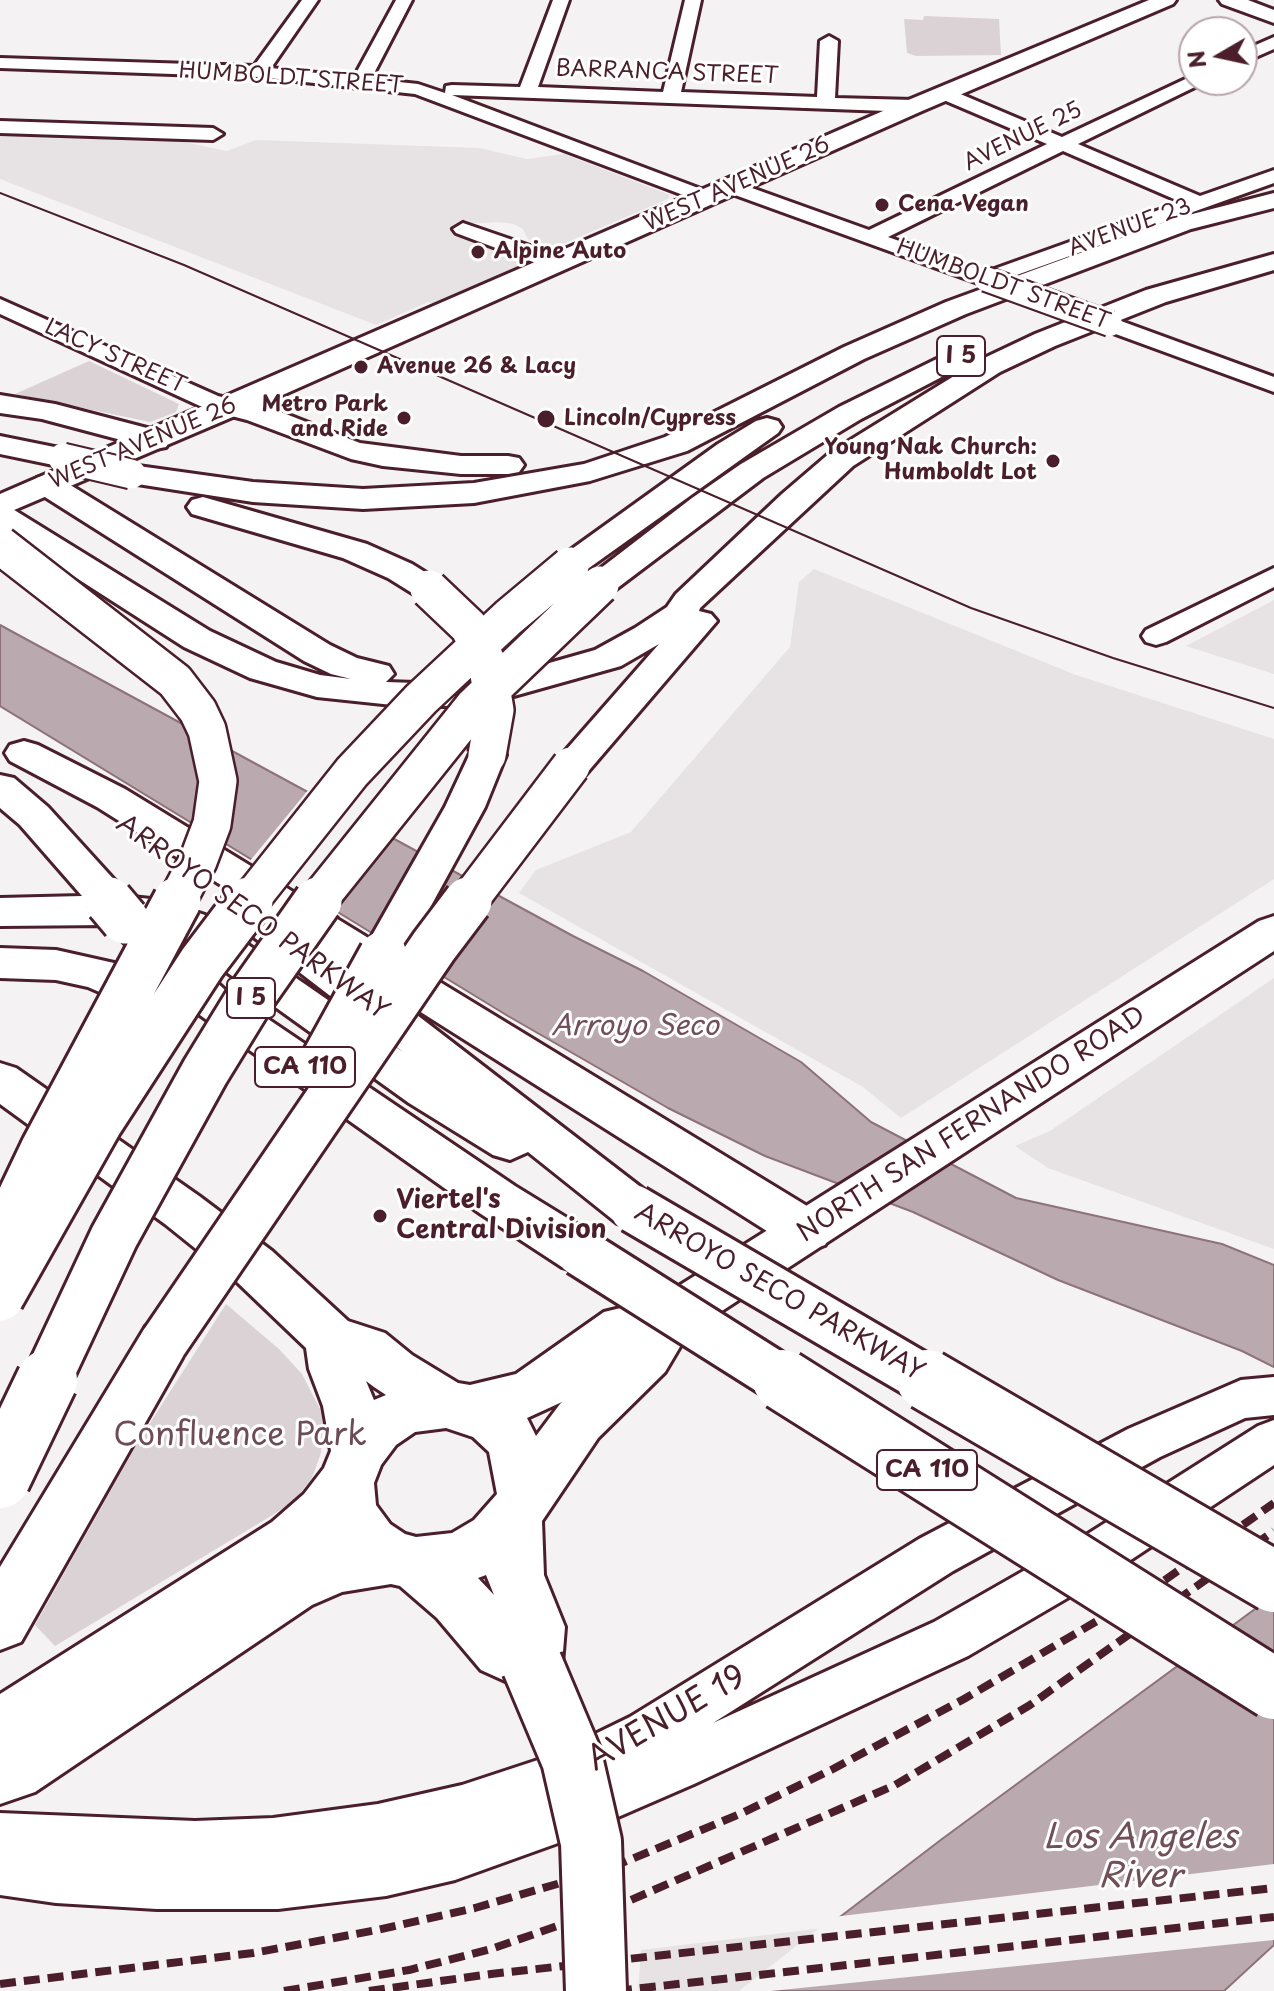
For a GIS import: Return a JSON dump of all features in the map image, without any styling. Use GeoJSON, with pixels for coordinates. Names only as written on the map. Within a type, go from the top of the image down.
{"type":"FeatureCollection","features":[{"type":"Feature","properties":{"kind":"main road","name":"WEST AVENUE 26"},"geometry":{"type":"LineString","coordinates":[[0,506],[54,469],[155,440],[914,106],[1166,0]]}},
{"type":"Feature","properties":{"kind":"main road"},"geometry":{"type":"LineString","coordinates":[[1229,0],[1274,17]]}},
{"type":"Feature","properties":{"kind":"main road"},"geometry":{"type":"LineString","coordinates":[[231,407],[257,413],[351,450],[383,457],[461,465],[516,465],[569,459],[628,445],[956,308],[1101,252],[1196,220],[1274,200]]}},
{"type":"Feature","properties":{"kind":"main road"},"geometry":{"type":"LineString","coordinates":[[1081,280],[1164,244],[1274,217]]}},
{"type":"Feature","properties":{"kind":"main road","name":"I 5"},"geometry":{"type":"LineString","coordinates":[[0,1297],[99,1122],[202,963],[352,772],[421,699],[509,617],[585,576],[850,413],[933,369],[1034,323],[1122,290],[1274,250]]}},
{"type":"Feature","properties":{"kind":"main road","name":"I 5"},"geometry":{"type":"LineString","coordinates":[[0,1478],[114,1237],[205,1072],[254,992],[330,883],[405,787],[585,576],[729,451],[792,412],[924,344],[1081,280],[1181,251]]}},
{"type":"Feature","properties":{"kind":"main road"},"geometry":{"type":"LineString","coordinates":[[0,515],[197,639],[241,662],[283,677],[339,689],[431,695],[503,688],[608,658],[648,636],[679,614],[688,601],[793,501],[842,459],[990,366],[1113,317],[1156,296],[1274,262]]}},
{"type":"Feature","properties":{"kind":"main road"},"geometry":{"type":"LineString","coordinates":[[1113,317],[1274,274]]}},
{"type":"Feature","properties":{"kind":"main road"},"geometry":{"type":"LineString","coordinates":[[54,469],[253,492],[363,499],[443,496],[534,484],[590,472],[676,444],[854,353]]}},
{"type":"Feature","properties":{"kind":"main road"},"geometry":{"type":"LineString","coordinates":[[0,404],[44,410],[155,440]]}},
{"type":"Feature","properties":{"kind":"main road"},"geometry":{"type":"LineString","coordinates":[[164,1342],[434,946],[571,766],[755,558],[886,432]]}},
{"type":"Feature","properties":{"kind":"main road"},"geometry":{"type":"LineString","coordinates":[[0,445],[54,469],[317,653],[344,666],[376,674],[413,680],[457,681],[551,668],[593,654],[636,633],[688,601]]}},
{"type":"Feature","properties":{"kind":"main road"},"geometry":{"type":"LineString","coordinates":[[0,1622],[338,1038],[478,780],[495,710],[490,672],[469,627],[429,589],[393,567],[355,551],[123,478]]}},
{"type":"Feature","properties":{"kind":"main road"},"geometry":{"type":"LineString","coordinates":[[0,545],[175,681],[198,711],[207,730],[218,781],[212,824],[194,870],[45,1148],[0,1243]]}},
{"type":"Feature","properties":{"kind":"main road"},"geometry":{"type":"LineString","coordinates":[[8,759],[124,806],[807,1231]]}},
{"type":"Feature","properties":{"kind":"main road","name":"CA 110"},"geometry":{"type":"LineString","coordinates":[[8,759],[34,816],[169,966],[209,1001],[498,1200],[1274,1689]]}},
{"type":"Feature","properties":{"kind":"main road","name":"ARROYO SECO PARKWAY"},"geometry":{"type":"LineString","coordinates":[[8,759],[323,965],[631,1207],[1274,1582]]}},
{"type":"Feature","properties":{"kind":"main road"},"geometry":{"type":"LineString","coordinates":[[0,912],[130,910],[160,914],[190,925],[425,1091],[554,1168],[631,1207]]}},
{"type":"Feature","properties":{"kind":"main road","name":"NORTH SAN FERNANDO ROAD"},"geometry":{"type":"LineString","coordinates":[[458,1406],[504,1401],[544,1385],[622,1328],[670,1318],[1274,931]]}},
{"type":"Feature","properties":{"kind":"main road"},"geometry":{"type":"LineString","coordinates":[[0,963],[56,965],[85,971],[149,995],[269,1073],[498,1200]]}},
{"type":"Feature","properties":{"kind":"main road"},"geometry":{"type":"LineString","coordinates":[[0,1080],[254,1266],[331,1338],[366,1349],[393,1371],[458,1406],[492,1420],[509,1436],[520,1461],[515,1575],[535,1627],[532,1664],[572,1759],[591,1842],[596,1991]]}},
{"type":"Feature","properties":{"kind":"main road","name":"NORTH SAN FERNANDO ROAD"},"geometry":{"type":"LineString","coordinates":[[519,1508],[579,1421],[646,1356],[670,1318]]}},
{"type":"Feature","properties":{"kind":"main road"},"geometry":{"type":"LineString","coordinates":[[331,1338],[335,1369],[350,1406],[352,1467],[348,1505],[356,1526],[370,1543],[403,1560],[458,1598],[502,1649],[532,1664]]}},
{"type":"Feature","properties":{"kind":"main road"},"geometry":{"type":"LineString","coordinates":[[0,1730],[292,1541],[324,1512],[377,1428],[396,1415],[420,1406],[458,1406]]}},
{"type":"Feature","properties":{"kind":"main road"},"geometry":{"type":"LineString","coordinates":[[0,1773],[13,1770],[291,1585],[341,1565],[403,1560],[442,1563],[467,1555],[494,1539],[519,1508]]}},
{"type":"Feature","properties":{"kind":"street"},"geometry":{"type":"LineString","coordinates":[[259,72],[310,0]]}},
{"type":"Feature","properties":{"kind":"street"},"geometry":{"type":"LineString","coordinates":[[360,83],[404,0]]}},
{"type":"Feature","properties":{"kind":"street"},"geometry":{"type":"LineString","coordinates":[[527,93],[561,0]]}},
{"type":"Feature","properties":{"kind":"street"},"geometry":{"type":"LineString","coordinates":[[671,97],[693,0]]}},
{"type":"Feature","properties":{"kind":"street"},"geometry":{"type":"LineString","coordinates":[[826,102],[829,41]]}},
{"type":"Feature","properties":{"kind":"street","name":"HUMBOLDT STREET"},"geometry":{"type":"LineString","coordinates":[[0,63],[259,72],[418,89],[719,192],[871,237],[986,279],[1113,317],[1274,385]]}},
{"type":"Feature","properties":{"kind":"street","name":"AVENUE 25"},"geometry":{"type":"LineString","coordinates":[[871,237],[1178,88]]}},
{"type":"Feature","properties":{"kind":"street","name":"BARRANCA STREET"},"geometry":{"type":"LineString","coordinates":[[418,89],[914,106]]}},
{"type":"Feature","properties":{"kind":"street"},"geometry":{"type":"LineString","coordinates":[[945,94],[1200,203]]}},
{"type":"Feature","properties":{"kind":"street"},"geometry":{"type":"LineString","coordinates":[[0,127],[213,134]]}},
{"type":"Feature","properties":{"kind":"street","name":"AVENUE 23"},"geometry":{"type":"LineString","coordinates":[[986,279],[1274,176]]}},
{"type":"Feature","properties":{"kind":"street"},"geometry":{"type":"LineString","coordinates":[[463,229],[557,263]]}},
{"type":"Feature","properties":{"kind":"street","name":"LACY STREET"},"geometry":{"type":"LineString","coordinates":[[0,306],[209,401],[231,407]]}},
{"type":"Feature","properties":{"kind":"street"},"geometry":{"type":"LineString","coordinates":[[1156,636],[1274,576]]}},
{"type":"Feature","properties":{"kind":"street","name":"AVENUE 19"},"geometry":{"type":"LineString","coordinates":[[0,1839],[195,1847],[273,1844],[378,1830],[462,1811],[558,1779],[648,1735],[936,1555],[1144,1443],[1241,1399],[1274,1396]]}},
{"type":"Feature","properties":{"kind":"street","name":"AVENUE 19"},"geometry":{"type":"LineString","coordinates":[[0,1868],[56,1876],[157,1882],[278,1882],[386,1869],[455,1854],[558,1817],[663,1772],[951,1639],[1100,1553],[1274,1440]]}},
{"type":"Feature","properties":{"kind":"shaded area"},"geometry":{"type":"Polygon","coordinates":[[[0,135],[179,141],[227,151],[256,140],[479,148],[527,159],[564,154],[670,195],[668,199],[558,246],[546,247],[528,239],[523,229],[514,224],[465,224],[454,233],[533,263],[436,304],[428,302],[376,325],[0,179],[0,135]]]}},
{"type":"Feature","properties":{"kind":"shaded area"},"geometry":{"type":"Polygon","coordinates":[[[814,569],[1076,675],[1274,739],[1274,879],[901,1118],[863,1087],[519,893],[536,870],[631,832],[790,647],[799,582],[814,569]]]}},
{"type":"Feature","properties":{"kind":"shaded area"},"geometry":{"type":"Polygon","coordinates":[[[1274,600],[1274,674],[1186,646],[1274,600]]]}},
{"type":"Feature","properties":{"kind":"shaded area"},"geometry":{"type":"Polygon","coordinates":[[[1274,978],[1274,1249],[1048,1168],[1015,1146],[1050,1131],[1274,978]]]}},
{"type":"Feature","properties":{"kind":"shaded area"},"geometry":{"type":"Polygon","coordinates":[[[1274,1874],[808,1991],[638,1991],[641,1950],[1274,1874]]]}},
{"type":"Feature","properties":{"kind":"green space"},"geometry":{"type":"Polygon","coordinates":[[[924,16],[999,19],[1001,55],[916,56],[907,53],[904,19],[923,20],[924,16]]]}},
{"type":"Feature","properties":{"kind":"green space"},"geometry":{"type":"Polygon","coordinates":[[[89,361],[179,404],[176,412],[150,422],[15,394],[89,361]]]}},
{"type":"Feature","properties":{"kind":"green space","name":"Confluence Park"},"geometry":{"type":"Polygon","coordinates":[[[226,1304],[279,1349],[302,1374],[320,1409],[324,1428],[321,1453],[312,1478],[294,1501],[55,1646],[35,1625],[138,1442],[226,1304]]]}},
{"type":"Feature","properties":{"kind":"water","name":"Arroyo Seco"},"geometry":{"type":"Polygon","coordinates":[[[0,625],[643,971],[801,1062],[871,1122],[1016,1198],[1222,1244],[1274,1265],[1274,1367],[1242,1351],[1058,1280],[913,1212],[765,1156],[668,1108],[508,1016],[0,706],[0,625]]]}},
{"type":"Feature","properties":{"kind":"water","name":"Los Angeles River"},"geometry":{"type":"Polygon","coordinates":[[[1274,1595],[1274,1945],[1224,1991],[743,1991],[942,1839],[1274,1595]]]}},
{"type":"Feature","properties":{"kind":"pier"},"geometry":{"type":"Polygon","coordinates":[[[309,789],[395,835],[345,890],[332,913],[249,862],[309,789]]]}},
{"type":"Feature","properties":{"kind":"pier"},"geometry":{"type":"Polygon","coordinates":[[[1274,1864],[1274,1940],[771,1991],[739,1991],[833,1917],[1274,1864]]]}},
{"type":"Feature","properties":{"kind":"tram line"},"geometry":{"type":"LineString","coordinates":[[0,193],[184,265],[971,608],[1113,658],[1274,708]]}},
{"type":"Feature","properties":{"kind":"railway"},"geometry":{"type":"LineString","coordinates":[[0,1984],[253,1953],[377,1930],[475,1908],[605,1870],[740,1814],[833,1769],[964,1699],[1155,1587],[1274,1503]]}},
{"type":"Feature","properties":{"kind":"railway"},"geometry":{"type":"LineString","coordinates":[[284,1991],[409,1970],[491,1949],[624,1903],[895,1785],[1030,1705],[1274,1531]]}},
{"type":"Feature","properties":{"kind":"railway"},"geometry":{"type":"LineString","coordinates":[[369,1991],[491,1974],[1274,1888]]}},
{"type":"Feature","properties":{"kind":"railway"},"geometry":{"type":"LineString","coordinates":[[616,1991],[1274,1917]]}},
{"type":"Feature","properties":{"kind":"place","name":"Cena Vegan"},"geometry":{"type":"Point","coordinates":[882,205]}},
{"type":"Feature","properties":{"kind":"place","name":"Alpine Auto"},"geometry":{"type":"Point","coordinates":[478,252]}},
{"type":"Feature","properties":{"kind":"place","name":"Avenue 26 & Lacy"},"geometry":{"type":"Point","coordinates":[361,367]}},
{"type":"Feature","properties":{"kind":"place","name":"Metro Park and Ride"},"geometry":{"type":"Point","coordinates":[404,418]}},
{"type":"Feature","properties":{"kind":"place","name":"Lincoln/Cypress"},"geometry":{"type":"Point","coordinates":[546,419]}},
{"type":"Feature","properties":{"kind":"place","name":"Young Nak Church: Humboldt Lot"},"geometry":{"type":"Point","coordinates":[1053,461]}},
{"type":"Feature","properties":{"kind":"place","name":"Viertel's Central Division"},"geometry":{"type":"Point","coordinates":[380,1216]}}]}
